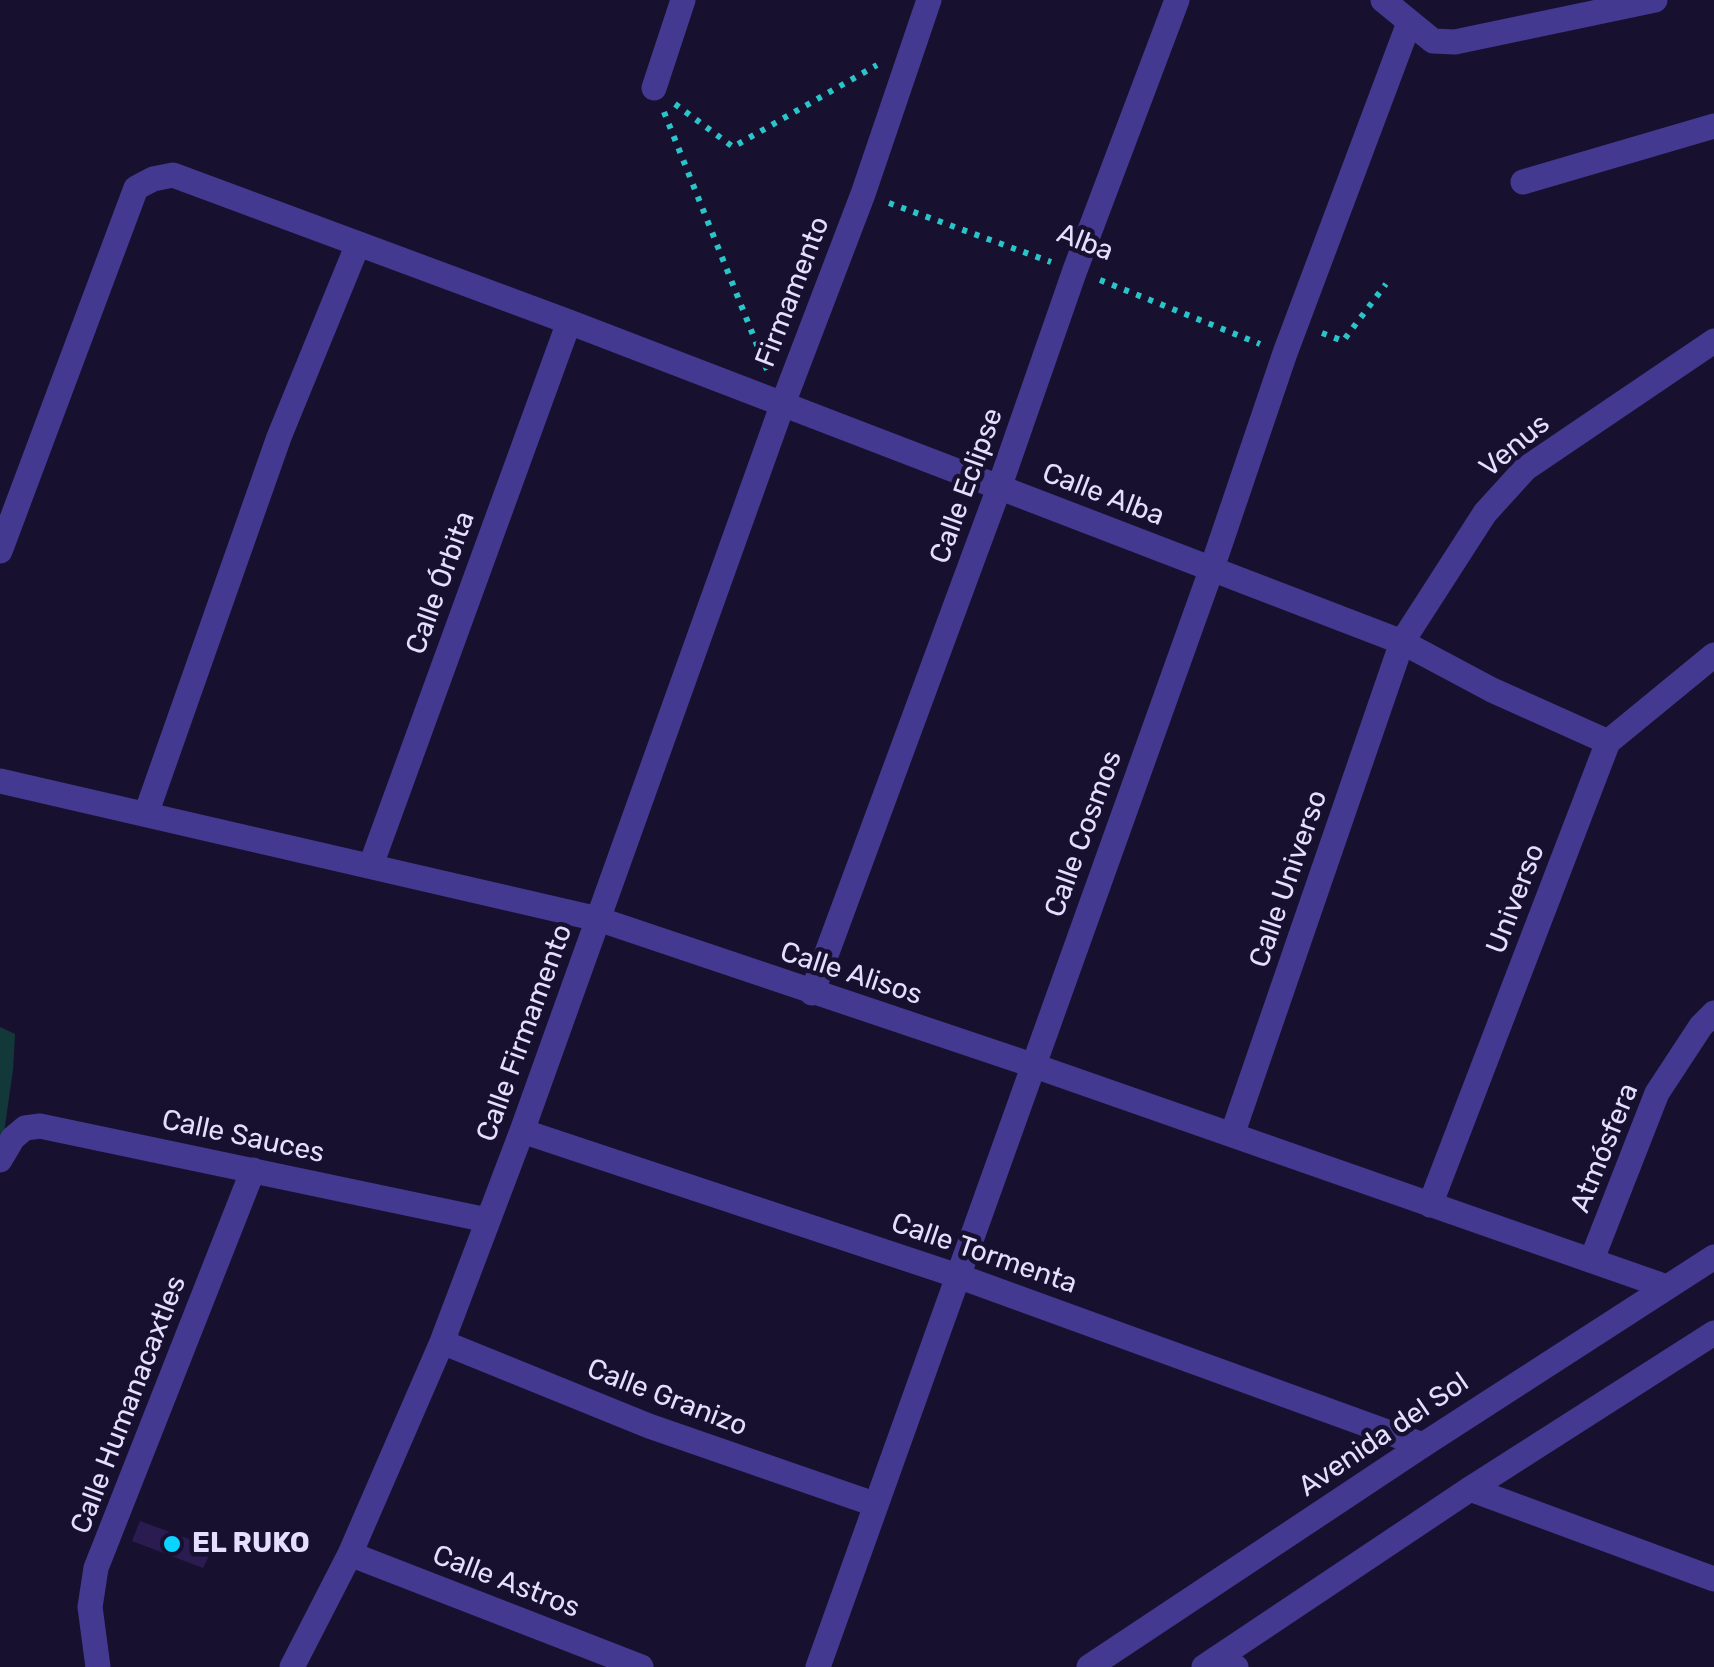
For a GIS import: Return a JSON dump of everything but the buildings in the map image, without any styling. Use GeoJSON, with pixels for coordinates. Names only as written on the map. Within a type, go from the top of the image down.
{"type":"FeatureCollection","features":[{"type":"Feature","properties":{"kind":"street"},"geometry":{"type":"LineString","coordinates":[[654,88],[682,0]]}},
{"type":"Feature","properties":{"kind":"street"},"geometry":{"type":"LineString","coordinates":[[913,45],[929,0]]}},
{"type":"Feature","properties":{"kind":"street","name":"Calle Eclipse"},"geometry":{"type":"LineString","coordinates":[[812,993],[999,488],[1074,270],[1178,0]]}},
{"type":"Feature","properties":{"kind":"street"},"geometry":{"type":"LineString","coordinates":[[1383,0],[1433,41],[1455,42],[1655,0]]}},
{"type":"Feature","properties":{"kind":"street","name":"Calle Cosmos"},"geometry":{"type":"LineString","coordinates":[[818,1667],[1212,568],[1285,353],[1408,23]]}},
{"type":"Feature","properties":{"kind":"street","name":"Firmamento"},"geometry":{"type":"LineString","coordinates":[[782,406],[863,194],[913,45]]}},
{"type":"Feature","properties":{"kind":"street"},"geometry":{"type":"LineString","coordinates":[[1524,182],[1714,126]]}},
{"type":"Feature","properties":{"kind":"street","name":"Calle Alba"},"geometry":{"type":"LineString","coordinates":[[0,551],[136,188],[153,178],[173,175],[569,322],[1402,642],[1492,690],[1608,742]]}},
{"type":"Feature","properties":{"kind":"street"},"geometry":{"type":"LineString","coordinates":[[146,814],[279,437],[358,244]]}},
{"type":"Feature","properties":{"kind":"street","name":"Calle Órbita"},"geometry":{"type":"LineString","coordinates":[[370,865],[569,322]]}},
{"type":"Feature","properties":{"kind":"street","name":"Venus"},"geometry":{"type":"LineString","coordinates":[[1402,642],[1485,512],[1525,469],[1714,342]]}},
{"type":"Feature","properties":{"kind":"street","name":"Calle Firmamento"},"geometry":{"type":"LineString","coordinates":[[292,1667],[350,1554],[442,1342],[522,1131],[782,406]]}},
{"type":"Feature","properties":{"kind":"street","name":"Calle Universo"},"geometry":{"type":"LineString","coordinates":[[1232,1135],[1402,642]]}},
{"type":"Feature","properties":{"kind":"street","name":"Universo"},"geometry":{"type":"LineString","coordinates":[[1430,1205],[1608,742],[1714,655]]}},
{"type":"Feature","properties":{"kind":"street","name":"Calle Alisos"},"geometry":{"type":"LineString","coordinates":[[0,782],[598,919],[1032,1065],[1664,1286]]}},
{"type":"Feature","properties":{"kind":"street","name":"Atmósfera"},"geometry":{"type":"LineString","coordinates":[[1592,1260],[1657,1094],[1701,1026],[1714,1014]]}},
{"type":"Feature","properties":{"kind":"street","name":"Calle Sauces"},"geometry":{"type":"LineString","coordinates":[[0,1159],[12,1138],[25,1128],[40,1126],[487,1220]]}},
{"type":"Feature","properties":{"kind":"street","name":"Calle Tormenta"},"geometry":{"type":"LineString","coordinates":[[522,1131],[958,1276],[1423,1445]]}},
{"type":"Feature","properties":{"kind":"street","name":"Calle Humanacaxtles"},"geometry":{"type":"LineString","coordinates":[[98,1667],[90,1608],[96,1568],[253,1170]]}},
{"type":"Feature","properties":{"kind":"street","name":"Avenida del Sol"},"geometry":{"type":"LineString","coordinates":[[1090,1667],[1664,1286],[1714,1257]]}},
{"type":"Feature","properties":{"kind":"street"},"geometry":{"type":"LineString","coordinates":[[1219,1664],[1470,1488],[1714,1333]]}},
{"type":"Feature","properties":{"kind":"street","name":"Calle Granizo"},"geometry":{"type":"LineString","coordinates":[[442,1342],[649,1426],[874,1504]]}},
{"type":"Feature","properties":{"kind":"street"},"geometry":{"type":"LineString","coordinates":[[1470,1488],[1714,1579]]}},
{"type":"Feature","properties":{"kind":"street","name":"Calle Astros"},"geometry":{"type":"LineString","coordinates":[[350,1554],[641,1667]]}},
{"type":"Feature","properties":{"kind":"path"},"geometry":{"type":"LineString","coordinates":[[654,88],[733,147],[913,45]]}},
{"type":"Feature","properties":{"kind":"path","name":"Firmamento"},"geometry":{"type":"LineString","coordinates":[[654,88],[782,406]]}},
{"type":"Feature","properties":{"kind":"path","name":"Alba"},"geometry":{"type":"LineString","coordinates":[[863,194],[1074,270],[1285,353]]}},
{"type":"Feature","properties":{"kind":"path"},"geometry":{"type":"LineString","coordinates":[[1297,324],[1343,341],[1386,284]]}},
{"type":"Feature","properties":{"kind":"green space"},"geometry":{"type":"Polygon","coordinates":[[[0,1027],[15,1034],[0,1160],[0,1027]]]}},
{"type":"Feature","properties":{"kind":"place","name":"EL RUKO"},"geometry":{"type":"Point","coordinates":[172,1544]}}]}
